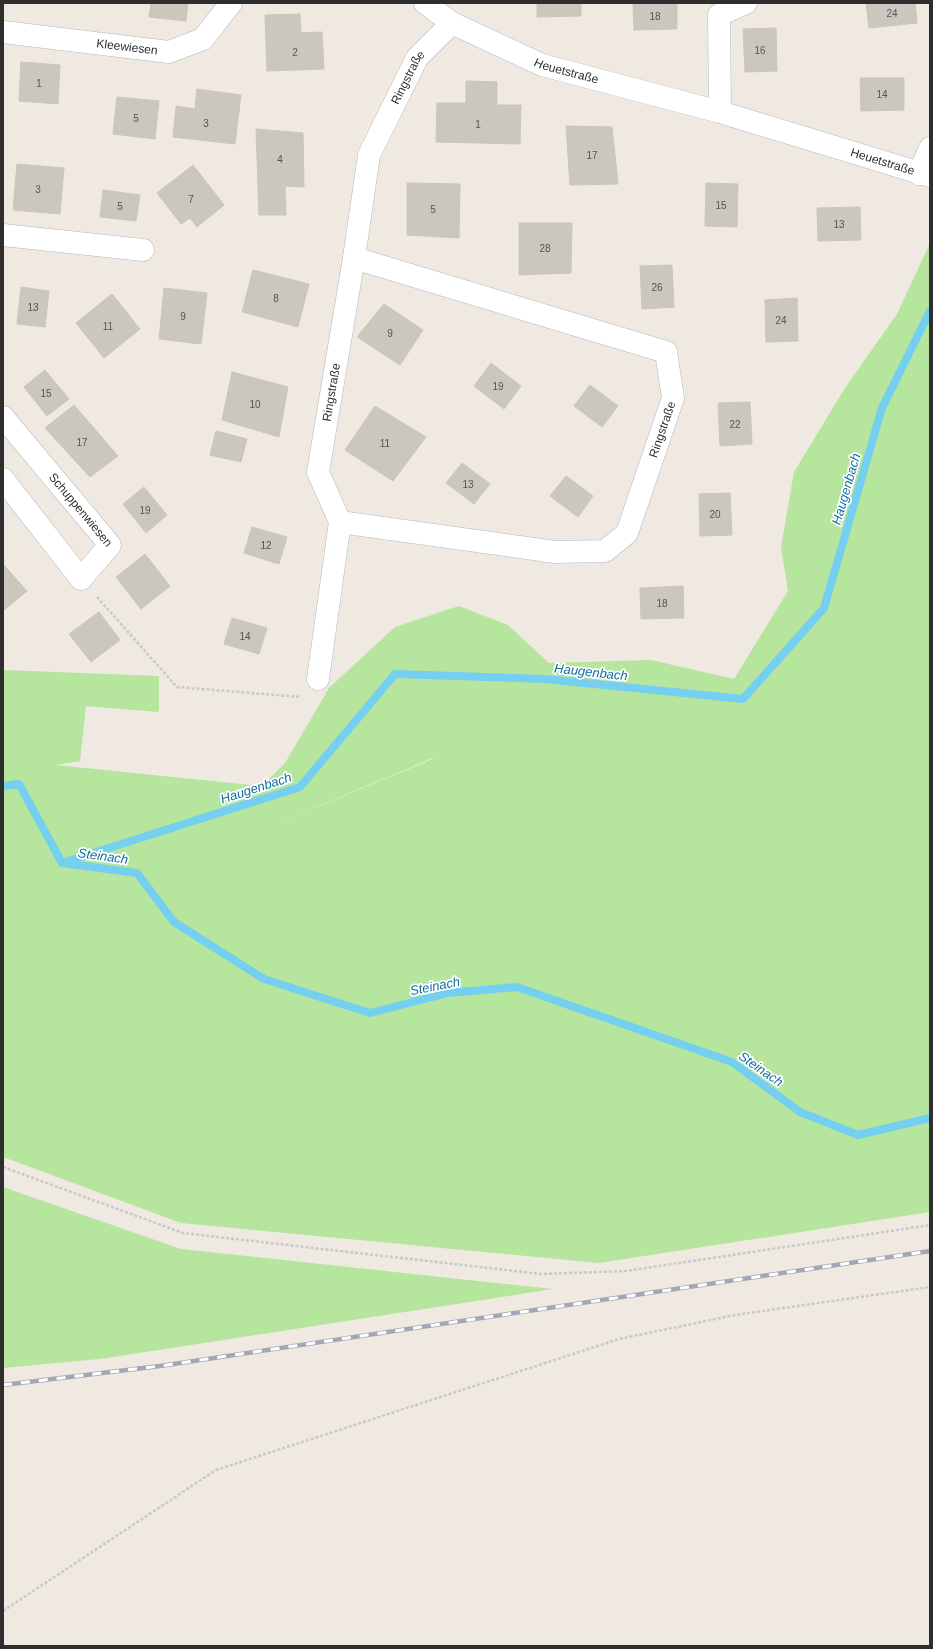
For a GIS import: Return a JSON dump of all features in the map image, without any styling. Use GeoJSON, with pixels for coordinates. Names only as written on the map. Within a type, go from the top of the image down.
{"type":"FeatureCollection","features":[{"type":"Feature","properties":{"kind":"street","name":"Kleewiesen"},"geometry":{"type":"LineString","coordinates":[[3,35],[169,52],[203,39],[231,3]]}},
{"type":"Feature","properties":{"kind":"street","name":"Heuetstraße"},"geometry":{"type":"LineString","coordinates":[[425,3],[452,23],[542,65],[720,112],[925,175]]}},
{"type":"Feature","properties":{"kind":"street"},"geometry":{"type":"LineString","coordinates":[[720,112],[719,15],[746,3]]}},
{"type":"Feature","properties":{"kind":"street","name":"Ringstraße"},"geometry":{"type":"LineString","coordinates":[[354,258],[666,352],[673,398],[627,534],[606,551],[555,552],[340,522],[318,472],[354,258],[369,155],[417,58],[452,23]]}},
{"type":"Feature","properties":{"kind":"street"},"geometry":{"type":"LineString","coordinates":[[925,175],[930,148]]}},
{"type":"Feature","properties":{"kind":"street"},"geometry":{"type":"LineString","coordinates":[[3,235],[143,250]]}},
{"type":"Feature","properties":{"kind":"street","name":"Schuppenwiesen"},"geometry":{"type":"LineString","coordinates":[[3,417],[110,545],[81,579]]}},
{"type":"Feature","properties":{"kind":"street"},"geometry":{"type":"LineString","coordinates":[[3,479],[81,579]]}},
{"type":"Feature","properties":{"kind":"street"},"geometry":{"type":"LineString","coordinates":[[318,679],[340,522]]}},
{"type":"Feature","properties":{"kind":"path"},"geometry":{"type":"LineString","coordinates":[[81,579],[176,687],[306,698],[318,679]]}},
{"type":"Feature","properties":{"kind":"path"},"geometry":{"type":"LineString","coordinates":[[3,1167],[183,1233],[541,1274],[626,1271],[930,1225]]}},
{"type":"Feature","properties":{"kind":"path"},"geometry":{"type":"LineString","coordinates":[[3,1611],[216,1470],[619,1339],[735,1315],[930,1287]]}},
{"type":"Feature","properties":{"kind":"green space"},"geometry":{"type":"Polygon","coordinates":[[[930,243],[930,1212],[599,1263],[181,1223],[3,1157],[3,669],[159,676],[159,712],[86,706],[80,761],[56,765],[262,786],[285,763],[329,688],[395,627],[459,606],[508,625],[549,663],[651,660],[734,679],[788,591],[781,547],[794,472],[845,388],[897,314],[930,243]],[[433,758],[254,833],[433,759],[433,758]]]}},
{"type":"Feature","properties":{"kind":"green space"},"geometry":{"type":"Polygon","coordinates":[[[3,1187],[181,1249],[553,1289],[100,1359],[3,1368],[3,1187]]]}},
{"type":"Feature","properties":{"kind":"building"},"geometry":{"type":"Polygon","coordinates":[[[151,3],[188,3],[186,21],[149,17],[151,3]]]}},
{"type":"Feature","properties":{"kind":"building"},"geometry":{"type":"Polygon","coordinates":[[[537,3],[581,3],[581,16],[537,17],[537,3]]]}},
{"type":"Feature","properties":{"kind":"building"},"geometry":{"type":"Polygon","coordinates":[[[633,3],[677,3],[677,29],[634,30],[633,3]]]}},
{"type":"Feature","properties":{"kind":"building"},"geometry":{"type":"Polygon","coordinates":[[[866,3],[915,3],[917,23],[869,28],[866,3]]]}},
{"type":"Feature","properties":{"kind":"building"},"geometry":{"type":"Polygon","coordinates":[[[300,14],[301,33],[322,32],[324,69],[267,71],[265,15],[300,14]]]}},
{"type":"Feature","properties":{"kind":"building"},"geometry":{"type":"Polygon","coordinates":[[[776,28],[777,71],[745,72],[743,29],[776,28]]]}},
{"type":"Feature","properties":{"kind":"building"},"geometry":{"type":"Polygon","coordinates":[[[21,62],[60,65],[58,104],[19,101],[21,62]]]}},
{"type":"Feature","properties":{"kind":"building"},"geometry":{"type":"Polygon","coordinates":[[[860,78],[904,78],[904,110],[861,111],[860,78]]]}},
{"type":"Feature","properties":{"kind":"building"},"geometry":{"type":"Polygon","coordinates":[[[466,81],[497,82],[497,105],[521,105],[520,144],[436,142],[437,103],[466,103],[466,81]]]}},
{"type":"Feature","properties":{"kind":"building"},"geometry":{"type":"Polygon","coordinates":[[[197,89],[241,95],[235,144],[173,137],[176,106],[195,109],[197,89]]]}},
{"type":"Feature","properties":{"kind":"building"},"geometry":{"type":"Polygon","coordinates":[[[117,97],[159,101],[155,139],[113,134],[117,97]]]}},
{"type":"Feature","properties":{"kind":"building"},"geometry":{"type":"Polygon","coordinates":[[[566,126],[612,127],[618,184],[570,185],[566,126]]]}},
{"type":"Feature","properties":{"kind":"building"},"geometry":{"type":"Polygon","coordinates":[[[256,129],[303,133],[304,187],[285,186],[286,215],[259,215],[256,129]]]}},
{"type":"Feature","properties":{"kind":"building"},"geometry":{"type":"Polygon","coordinates":[[[17,164],[64,168],[60,214],[13,210],[17,164]]]}},
{"type":"Feature","properties":{"kind":"building"},"geometry":{"type":"Polygon","coordinates":[[[193,165],[224,205],[197,227],[190,218],[181,224],[157,193],[193,165]]]}},
{"type":"Feature","properties":{"kind":"building"},"geometry":{"type":"Polygon","coordinates":[[[407,183],[460,184],[459,238],[407,235],[407,183]]]}},
{"type":"Feature","properties":{"kind":"building"},"geometry":{"type":"Polygon","coordinates":[[[706,183],[738,184],[737,227],[705,226],[706,183]]]}},
{"type":"Feature","properties":{"kind":"building"},"geometry":{"type":"Polygon","coordinates":[[[103,190],[140,195],[136,221],[100,217],[103,190]]]}},
{"type":"Feature","properties":{"kind":"building"},"geometry":{"type":"Polygon","coordinates":[[[860,207],[861,240],[818,241],[817,208],[860,207]]]}},
{"type":"Feature","properties":{"kind":"building"},"geometry":{"type":"Polygon","coordinates":[[[519,223],[572,223],[571,273],[519,275],[519,223]]]}},
{"type":"Feature","properties":{"kind":"building"},"geometry":{"type":"Polygon","coordinates":[[[672,265],[674,307],[642,309],[640,266],[672,265]]]}},
{"type":"Feature","properties":{"kind":"building"},"geometry":{"type":"Polygon","coordinates":[[[253,270],[309,284],[298,327],[242,312],[253,270]]]}},
{"type":"Feature","properties":{"kind":"building"},"geometry":{"type":"Polygon","coordinates":[[[21,287],[49,291],[45,327],[17,324],[21,287]]]}},
{"type":"Feature","properties":{"kind":"building"},"geometry":{"type":"Polygon","coordinates":[[[164,288],[207,293],[201,344],[159,339],[164,288]]]}},
{"type":"Feature","properties":{"kind":"building"},"geometry":{"type":"Polygon","coordinates":[[[112,294],[140,329],[104,358],[76,323],[112,294]]]}},
{"type":"Feature","properties":{"kind":"building"},"geometry":{"type":"Polygon","coordinates":[[[797,298],[798,341],[766,342],[765,300],[797,298]]]}},
{"type":"Feature","properties":{"kind":"building"},"geometry":{"type":"Polygon","coordinates":[[[384,304],[423,330],[400,365],[357,337],[384,304]]]}},
{"type":"Feature","properties":{"kind":"building"},"geometry":{"type":"Polygon","coordinates":[[[491,363],[521,386],[504,409],[474,386],[491,363]]]}},
{"type":"Feature","properties":{"kind":"building"},"geometry":{"type":"Polygon","coordinates":[[[45,370],[69,399],[47,416],[24,387],[45,370]]]}},
{"type":"Feature","properties":{"kind":"building"},"geometry":{"type":"Polygon","coordinates":[[[232,372],[288,387],[279,437],[222,420],[232,372]]]}},
{"type":"Feature","properties":{"kind":"building"},"geometry":{"type":"Polygon","coordinates":[[[590,385],[618,406],[602,427],[574,406],[590,385]]]}},
{"type":"Feature","properties":{"kind":"building"},"geometry":{"type":"Polygon","coordinates":[[[750,402],[752,444],[720,446],[718,403],[750,402]]]}},
{"type":"Feature","properties":{"kind":"building"},"geometry":{"type":"Polygon","coordinates":[[[74,405],[118,456],[90,477],[45,428],[74,405]]]}},
{"type":"Feature","properties":{"kind":"building"},"geometry":{"type":"Polygon","coordinates":[[[375,406],[426,437],[393,481],[345,450],[375,406]]]}},
{"type":"Feature","properties":{"kind":"building"},"geometry":{"type":"Polygon","coordinates":[[[216,431],[247,439],[241,462],[210,455],[216,431]]]}},
{"type":"Feature","properties":{"kind":"building"},"geometry":{"type":"Polygon","coordinates":[[[462,463],[490,484],[474,504],[446,483],[462,463]]]}},
{"type":"Feature","properties":{"kind":"building"},"geometry":{"type":"Polygon","coordinates":[[[566,476],[593,496],[578,517],[550,496],[566,476]]]}},
{"type":"Feature","properties":{"kind":"building"},"geometry":{"type":"Polygon","coordinates":[[[144,487],[167,515],[146,533],[123,504],[144,487]]]}},
{"type":"Feature","properties":{"kind":"building"},"geometry":{"type":"Polygon","coordinates":[[[730,493],[732,535],[700,536],[699,494],[730,493]]]}},
{"type":"Feature","properties":{"kind":"building"},"geometry":{"type":"Polygon","coordinates":[[[252,527],[287,537],[279,564],[244,553],[252,527]]]}},
{"type":"Feature","properties":{"kind":"building"},"geometry":{"type":"Polygon","coordinates":[[[145,554],[170,586],[141,609],[116,577],[145,554]]]}},
{"type":"Feature","properties":{"kind":"building"},"geometry":{"type":"Polygon","coordinates":[[[3,564],[27,591],[3,611],[3,564]]]}},
{"type":"Feature","properties":{"kind":"building"},"geometry":{"type":"Polygon","coordinates":[[[683,586],[684,618],[641,619],[640,588],[683,586]]]}},
{"type":"Feature","properties":{"kind":"building"},"geometry":{"type":"Polygon","coordinates":[[[99,612],[120,640],[91,662],[69,634],[99,612]]]}},
{"type":"Feature","properties":{"kind":"building"},"geometry":{"type":"Polygon","coordinates":[[[232,618],[267,628],[259,654],[224,644],[232,618]]]}},
{"type":"Feature","properties":{"kind":"waterway","name":"Haugenbach"},"geometry":{"type":"LineString","coordinates":[[62,863],[300,787],[395,674],[545,679],[743,699],[824,608],[882,408],[930,311]]}},
{"type":"Feature","properties":{"kind":"waterway","name":"Steinach"},"geometry":{"type":"LineString","coordinates":[[3,786],[19,784],[62,863],[137,873],[174,922],[264,979],[370,1013],[448,993],[517,987],[732,1062],[800,1112],[858,1135],[930,1118]]}},
{"type":"Feature","properties":{"kind":"railway"},"geometry":{"type":"LineString","coordinates":[[3,1385],[160,1366],[930,1251]]}}]}
